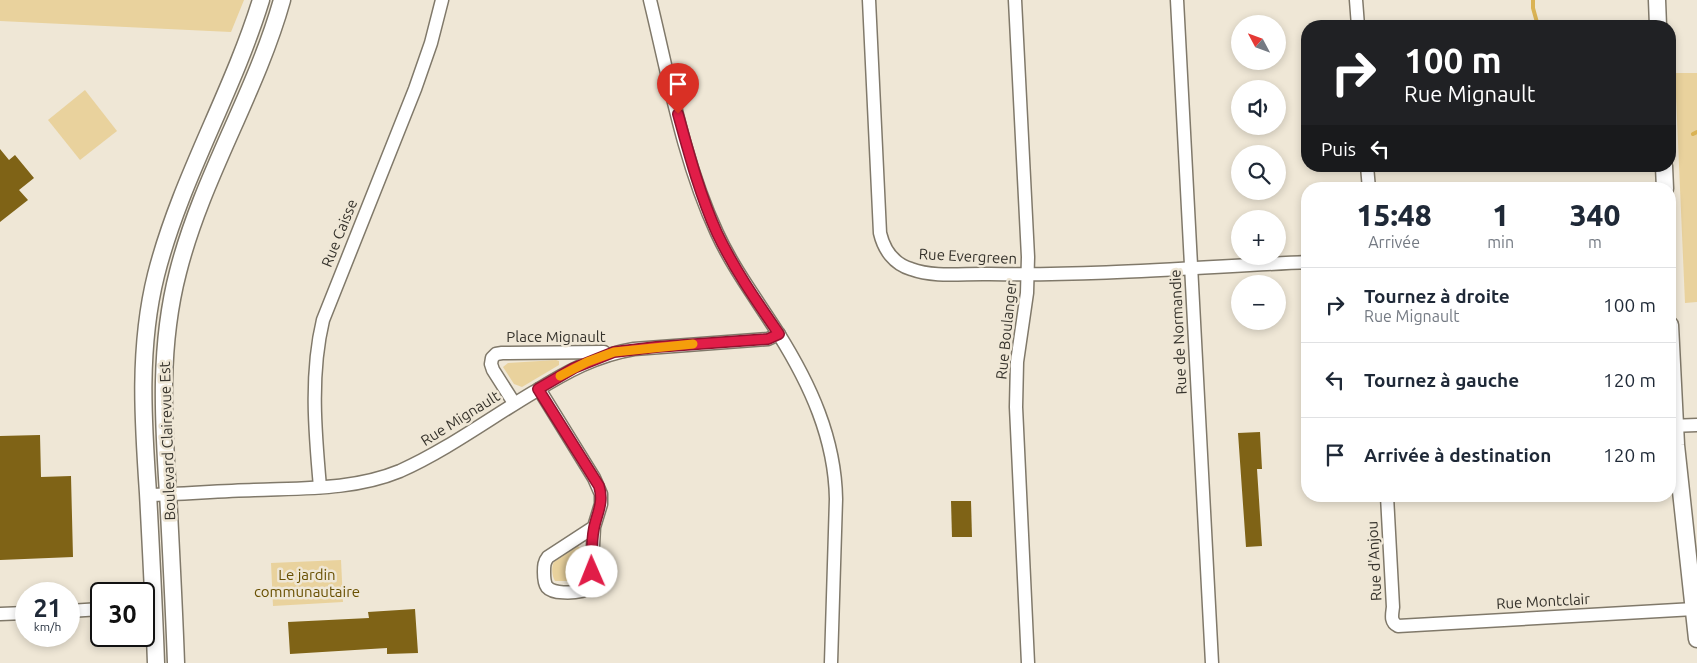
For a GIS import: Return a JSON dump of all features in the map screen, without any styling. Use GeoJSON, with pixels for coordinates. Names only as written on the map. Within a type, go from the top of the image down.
{"type":"FeatureCollection","features":[{"type":"Feature","properties":{"kind":"street","name":"Boulevard Clairevue Est"},"geometry":{"type":"LineString","coordinates":[[149,582],[148,495],[143,371],[156,276],[181,200],[250,33],[261,0]]}},
{"type":"Feature","properties":{"kind":"street","name":"Boulevard Clairevue Est"},"geometry":{"type":"LineString","coordinates":[[176,663],[164,412],[164,367],[167,323],[178,272],[192,228],[261,60],[282,0]]}},
{"type":"Feature","properties":{"kind":"street","name":"Rue Caisse"},"geometry":{"type":"LineString","coordinates":[[320,487],[316,421],[316,372],[323,320],[418,81],[431,43],[442,0]]}},
{"type":"Feature","properties":{"kind":"street"},"geometry":{"type":"LineString","coordinates":[[650,0],[678,114],[705,205],[730,258],[779,334],[805,382],[817,407],[828,438],[833,460],[836,506],[831,663]]}},
{"type":"Feature","properties":{"kind":"street","name":"Rue Evergreen"},"geometry":{"type":"LineString","coordinates":[[869,0],[880,227],[882,239],[887,250],[899,264],[916,271],[941,274],[1029,275],[1301,262]]}},
{"type":"Feature","properties":{"kind":"street","name":"Rue Boulanger"},"geometry":{"type":"LineString","coordinates":[[1015,0],[1029,275],[1016,385],[1028,663]]}},
{"type":"Feature","properties":{"kind":"street","name":"Rue de Normandie"},"geometry":{"type":"LineString","coordinates":[[1177,0],[1212,663]]}},
{"type":"Feature","properties":{"kind":"street"},"geometry":{"type":"LineString","coordinates":[[1356,0],[1358,20]]}},
{"type":"Feature","properties":{"kind":"street"},"geometry":{"type":"LineString","coordinates":[[1657,0],[1658,20]]}},
{"type":"Feature","properties":{"kind":"street","name":"Rue Mignault"},"geometry":{"type":"LineString","coordinates":[[148,495],[320,487],[370,481],[398,472],[437,452],[514,403],[574,368],[614,352],[768,339],[779,334]]}},
{"type":"Feature","properties":{"kind":"street","name":"Place Mignault"},"geometry":{"type":"LineString","coordinates":[[514,403],[492,366],[492,358],[496,354],[614,352]]}},
{"type":"Feature","properties":{"kind":"street"},"geometry":{"type":"LineString","coordinates":[[538,389],[599,486],[601,504],[594,527],[592,580],[589,586],[584,590],[578,591],[558,592],[550,589],[545,582],[544,566],[546,559],[594,527]]}},
{"type":"Feature","properties":{"kind":"street"},"geometry":{"type":"LineString","coordinates":[[1676,426],[1697,425]]}},
{"type":"Feature","properties":{"kind":"street"},"geometry":{"type":"LineString","coordinates":[[1676,459],[1697,639]]}},
{"type":"Feature","properties":{"kind":"street","name":"Rue d'Anjou"},"geometry":{"type":"LineString","coordinates":[[1387,502],[1392,618],[1394,624]]}},
{"type":"Feature","properties":{"kind":"street"},"geometry":{"type":"LineString","coordinates":[[155,607],[174,606]]}},
{"type":"Feature","properties":{"kind":"street","name":"Rue Montclair"},"geometry":{"type":"LineString","coordinates":[[1394,624],[1398,626],[1694,609]]}},
{"type":"Feature","properties":{"kind":"street"},"geometry":{"type":"LineString","coordinates":[[0,614],[15,613]]}},
{"type":"Feature","properties":{"kind":"street","name":"Boulevard Clairevue Est"},"geometry":{"type":"LineString","coordinates":[[154,647],[156,663]]}},
{"type":"Feature","properties":{"kind":"green space"},"geometry":{"type":"Polygon","coordinates":[[[0,0],[244,0],[231,32],[0,21],[0,0]]]}},
{"type":"Feature","properties":{"kind":"green space"},"geometry":{"type":"Polygon","coordinates":[[[1676,73],[1697,73],[1697,302],[1685,303],[1676,73]]]}},
{"type":"Feature","properties":{"kind":"green space"},"geometry":{"type":"Polygon","coordinates":[[[85,90],[117,131],[80,160],[48,120],[85,90]]]}},
{"type":"Feature","properties":{"kind":"green space"},"geometry":{"type":"Polygon","coordinates":[[[559,361],[559,365],[522,387],[514,384],[503,367],[508,363],[559,361]]]}},
{"type":"Feature","properties":{"kind":"green space"},"geometry":{"type":"Polygon","coordinates":[[[578,546],[581,549],[581,579],[576,581],[555,581],[552,572],[554,562],[578,546]]]}},
{"type":"Feature","properties":{"kind":"green space","name":"Le jardin communautaire"},"geometry":{"type":"Polygon","coordinates":[[[341,560],[343,602],[273,606],[271,563],[341,560]]]}},
{"type":"Feature","properties":{"kind":"building"},"geometry":{"type":"Polygon","coordinates":[[[0,149],[9,160],[15,155],[34,178],[19,190],[28,200],[0,222],[0,149]]]}},
{"type":"Feature","properties":{"kind":"building"},"geometry":{"type":"Polygon","coordinates":[[[1260,432],[1262,469],[1257,469],[1262,546],[1246,547],[1238,433],[1260,432]]]}},
{"type":"Feature","properties":{"kind":"building"},"geometry":{"type":"Polygon","coordinates":[[[40,435],[41,477],[71,476],[73,557],[0,560],[0,436],[40,435]]]}},
{"type":"Feature","properties":{"kind":"building"},"geometry":{"type":"Polygon","coordinates":[[[951,501],[971,501],[972,537],[952,537],[951,501]]]}},
{"type":"Feature","properties":{"kind":"building"},"geometry":{"type":"Polygon","coordinates":[[[415,609],[418,653],[387,654],[387,648],[290,654],[288,622],[369,618],[368,612],[415,609]]]}},
{"type":"Feature","properties":{"kind":"waterway"},"geometry":{"type":"LineString","coordinates":[[1533,0],[1536,20]]}},
{"type":"Feature","properties":{"kind":"waterway"},"geometry":{"type":"LineString","coordinates":[[1693,134],[1697,132]]}},
{"type":"Feature","properties":{"kind":"slow traffic"},"geometry":{"type":"LineString","coordinates":[[560,376],[587,362],[614,352],[693,344]]}},
{"type":"Feature","properties":{"kind":"route"},"geometry":{"type":"LineString","coordinates":[[592,572],[594,527],[601,504],[599,486],[538,389],[574,368],[614,352],[768,339],[779,334],[730,258],[718,234],[703,199],[678,114]]}}]}
